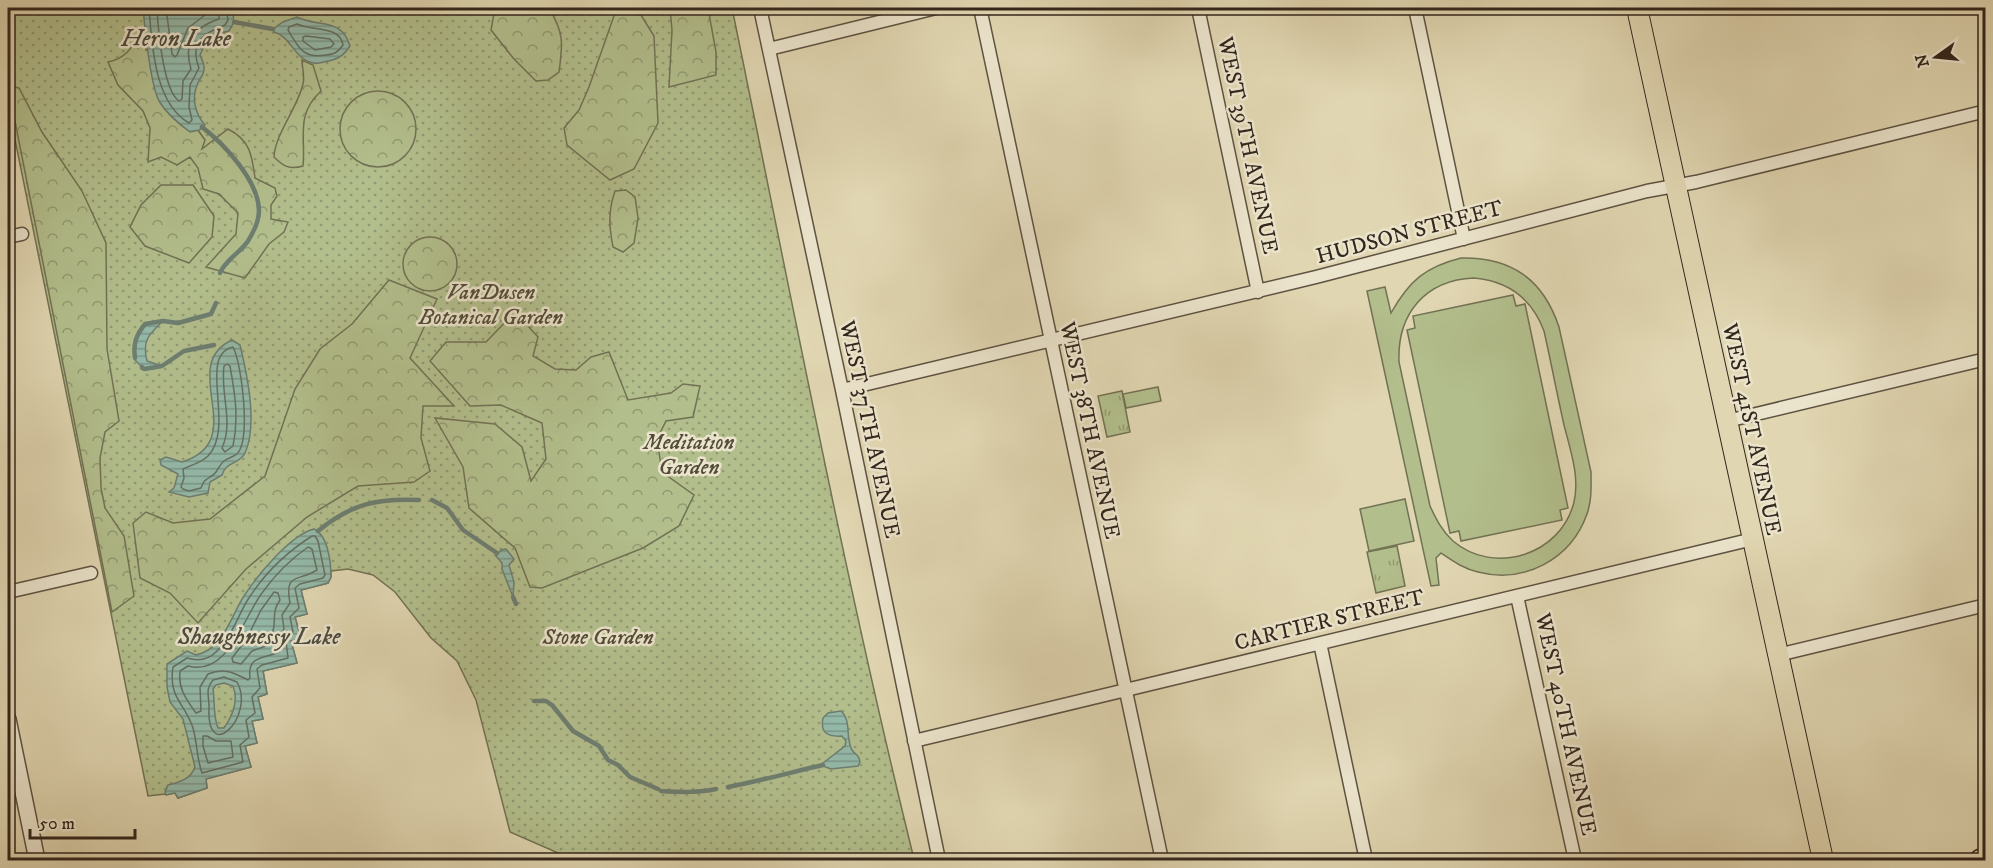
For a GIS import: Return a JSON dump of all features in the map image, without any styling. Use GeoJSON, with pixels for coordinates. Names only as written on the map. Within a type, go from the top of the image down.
{"type":"FeatureCollection","features":[{"type":"Feature","properties":{"kind":"highway"},"geometry":{"type":"LineString","coordinates":[[1981,861],[1986,859]]}},
{"type":"Feature","properties":{"kind":"main road","name":"WEST 41ST AVENUE"},"geometry":{"type":"LineString","coordinates":[[1637,8],[1823,861]]}},
{"type":"Feature","properties":{"kind":"street","name":"WEST 37TH AVENUE"},"geometry":{"type":"LineString","coordinates":[[760,8],[939,861]]}},
{"type":"Feature","properties":{"kind":"street"},"geometry":{"type":"LineString","coordinates":[[769,49],[936,8]]}},
{"type":"Feature","properties":{"kind":"street","name":"WEST 38TH AVENUE"},"geometry":{"type":"LineString","coordinates":[[980,8],[1162,861]]}},
{"type":"Feature","properties":{"kind":"street","name":"WEST 39TH AVENUE"},"geometry":{"type":"LineString","coordinates":[[1198,8],[1258,292]]}},
{"type":"Feature","properties":{"kind":"street"},"geometry":{"type":"LineString","coordinates":[[1415,8],[1464,239]]}},
{"type":"Feature","properties":{"kind":"street","name":"HUDSON STREET"},"geometry":{"type":"LineString","coordinates":[[842,390],[1258,292],[1636,194],[1696,182],[1986,111]]}},
{"type":"Feature","properties":{"kind":"street"},"geometry":{"type":"LineString","coordinates":[[8,237],[22,234]]}},
{"type":"Feature","properties":{"kind":"street"},"geometry":{"type":"LineString","coordinates":[[1727,421],[1986,359]]}},
{"type":"Feature","properties":{"kind":"street","name":"CARTIER STREET"},"geometry":{"type":"LineString","coordinates":[[914,741],[1753,539]]}},
{"type":"Feature","properties":{"kind":"street"},"geometry":{"type":"LineString","coordinates":[[8,592],[91,573]]}},
{"type":"Feature","properties":{"kind":"street","name":"WEST 40TH AVENUE"},"geometry":{"type":"LineString","coordinates":[[1518,596],[1575,861]]}},
{"type":"Feature","properties":{"kind":"street"},"geometry":{"type":"LineString","coordinates":[[1778,655],[1986,605]]}},
{"type":"Feature","properties":{"kind":"street"},"geometry":{"type":"LineString","coordinates":[[1320,643],[1366,861]]}},
{"type":"Feature","properties":{"kind":"street"},"geometry":{"type":"LineString","coordinates":[[8,719],[37,861]]}},
{"type":"Feature","properties":{"kind":"green space","name":"VanDusen Botanical Garden"},"geometry":{"type":"Polygon","coordinates":[[[8,8],[732,8],[841,538],[913,855],[885,860],[574,860],[510,832],[476,700],[457,661],[431,638],[395,592],[373,575],[348,569],[331,571],[328,583],[301,590],[307,614],[295,617],[301,639],[291,641],[297,663],[263,671],[267,694],[258,697],[263,719],[252,721],[257,743],[245,746],[251,767],[206,779],[207,788],[178,798],[175,793],[148,796],[8,105],[8,8]]]}},
{"type":"Feature","properties":{"kind":"green space"},"geometry":{"type":"Polygon","coordinates":[[[495,8],[549,8],[561,38],[559,72],[548,80],[536,81],[514,59],[491,30],[495,8]]]}},
{"type":"Feature","properties":{"kind":"green space"},"geometry":{"type":"Polygon","coordinates":[[[670,8],[708,8],[716,52],[716,75],[669,87],[672,30],[670,8]]]}},
{"type":"Feature","properties":{"kind":"green space"},"geometry":{"type":"Polygon","coordinates":[[[615,13],[641,15],[654,36],[658,123],[634,169],[610,180],[567,145],[564,128],[579,110],[615,13]]]}},
{"type":"Feature","properties":{"kind":"green space"},"geometry":{"type":"Polygon","coordinates":[[[143,29],[146,50],[155,55],[190,119],[205,140],[202,149],[228,129],[241,138],[249,149],[255,178],[275,188],[277,196],[271,205],[271,219],[288,222],[284,232],[269,244],[245,278],[206,267],[236,234],[238,213],[219,194],[203,189],[198,168],[190,157],[177,165],[161,157],[148,162],[150,128],[143,111],[118,85],[108,62],[125,54],[143,29]]]}},
{"type":"Feature","properties":{"kind":"green space"},"geometry":{"type":"Polygon","coordinates":[[[302,60],[313,65],[321,91],[313,100],[305,118],[303,166],[290,167],[283,165],[274,157],[275,148],[303,84],[302,60]]]}},
{"type":"Feature","properties":{"kind":"green space"},"geometry":{"type":"Polygon","coordinates":[[[8,86],[19,88],[42,132],[82,191],[106,243],[107,349],[119,421],[105,432],[100,458],[101,488],[105,508],[124,536],[134,596],[112,612],[8,86]]]}},
{"type":"Feature","properties":{"kind":"green space"},"geometry":{"type":"Polygon","coordinates":[[[378,91],[393,94],[405,102],[413,114],[416,129],[413,144],[405,156],[393,164],[378,167],[363,164],[351,156],[343,144],[340,129],[343,114],[351,102],[363,94],[378,91]]]}},
{"type":"Feature","properties":{"kind":"green space"},"geometry":{"type":"Polygon","coordinates":[[[161,185],[193,185],[214,216],[212,237],[189,263],[145,246],[130,227],[141,205],[161,185]]]}},
{"type":"Feature","properties":{"kind":"green space"},"geometry":{"type":"Polygon","coordinates":[[[626,190],[635,197],[638,218],[634,243],[623,252],[613,247],[610,219],[615,191],[626,190]]]}},
{"type":"Feature","properties":{"kind":"green space"},"geometry":{"type":"Polygon","coordinates":[[[425,237],[435,237],[445,241],[453,249],[457,264],[453,279],[445,287],[435,291],[425,291],[415,287],[407,279],[403,269],[403,259],[407,249],[415,241],[425,237]]]}},
{"type":"Feature","properties":{"kind":"green space"},"geometry":{"type":"Polygon","coordinates":[[[1461,258],[1479,259],[1510,267],[1523,274],[1544,296],[1559,327],[1591,472],[1591,493],[1589,509],[1580,530],[1570,544],[1544,564],[1529,571],[1496,575],[1468,569],[1441,553],[1436,558],[1439,585],[1431,586],[1367,291],[1385,287],[1391,313],[1404,292],[1419,277],[1461,258]],[[1474,278],[1441,285],[1417,303],[1403,329],[1399,362],[1430,506],[1437,520],[1453,541],[1469,552],[1487,557],[1506,558],[1541,547],[1555,535],[1567,520],[1574,502],[1576,483],[1574,463],[1544,331],[1526,301],[1508,288],[1474,278]]]}},
{"type":"Feature","properties":{"kind":"green space"},"geometry":{"type":"Polygon","coordinates":[[[389,280],[437,299],[410,358],[454,406],[423,406],[421,438],[430,471],[414,482],[358,486],[307,517],[246,569],[198,623],[170,593],[140,578],[133,523],[146,512],[173,523],[210,519],[265,476],[295,389],[320,349],[352,324],[389,280]]]}},
{"type":"Feature","properties":{"kind":"green space"},"geometry":{"type":"Polygon","coordinates":[[[1513,295],[1516,306],[1525,304],[1568,508],[1560,510],[1562,520],[1461,541],[1459,531],[1450,533],[1407,330],[1415,328],[1413,316],[1513,295]]]}},
{"type":"Feature","properties":{"kind":"green space"},"geometry":{"type":"Polygon","coordinates":[[[512,315],[527,325],[538,337],[533,356],[555,369],[576,370],[591,357],[609,352],[628,400],[671,393],[683,384],[700,386],[693,417],[666,421],[657,439],[662,472],[694,495],[679,526],[643,548],[542,588],[530,587],[515,548],[469,508],[463,467],[435,418],[495,424],[522,447],[531,481],[546,459],[542,423],[501,405],[470,406],[430,361],[446,342],[486,342],[512,315]]]}},
{"type":"Feature","properties":{"kind":"green space"},"geometry":{"type":"Polygon","coordinates":[[[1158,387],[1161,401],[1126,408],[1123,394],[1158,387]]]}},
{"type":"Feature","properties":{"kind":"green space"},"geometry":{"type":"Polygon","coordinates":[[[1122,391],[1130,432],[1107,437],[1098,396],[1122,391]]]}},
{"type":"Feature","properties":{"kind":"green space"},"geometry":{"type":"Polygon","coordinates":[[[1405,499],[1414,541],[1369,551],[1360,509],[1405,499]]]}},
{"type":"Feature","properties":{"kind":"green space"},"geometry":{"type":"Polygon","coordinates":[[[1397,546],[1405,586],[1376,593],[1367,552],[1397,546]]]}},
{"type":"Feature","properties":{"kind":"water","name":"Heron Lake"},"geometry":{"type":"Polygon","coordinates":[[[143,8],[232,8],[234,22],[229,31],[210,38],[200,55],[204,71],[196,88],[195,100],[197,111],[205,125],[199,130],[190,132],[165,110],[159,101],[151,69],[143,8]]]}},
{"type":"Feature","properties":{"kind":"water"},"geometry":{"type":"Polygon","coordinates":[[[297,17],[335,27],[346,37],[350,46],[335,59],[317,63],[307,61],[273,29],[297,17]]]}},
{"type":"Feature","properties":{"kind":"water"},"geometry":{"type":"Polygon","coordinates":[[[163,321],[150,335],[145,348],[147,361],[162,366],[144,369],[135,360],[137,336],[145,324],[163,321]]]}},
{"type":"Feature","properties":{"kind":"water"},"geometry":{"type":"Polygon","coordinates":[[[232,340],[240,345],[250,399],[251,428],[245,453],[243,457],[226,468],[222,475],[210,482],[208,493],[189,497],[169,492],[174,488],[178,474],[161,465],[160,460],[166,457],[182,462],[202,452],[211,437],[214,421],[210,367],[217,352],[232,340]]]}},
{"type":"Feature","properties":{"kind":"water","name":"Shaughnessy Lake"},"geometry":{"type":"Polygon","coordinates":[[[314,529],[323,537],[329,557],[331,577],[328,583],[301,590],[307,614],[295,617],[301,639],[291,641],[297,663],[263,671],[267,694],[258,697],[263,719],[252,721],[257,743],[245,746],[251,767],[206,779],[207,788],[178,798],[175,793],[166,795],[168,785],[188,777],[195,767],[183,719],[170,702],[167,687],[167,664],[187,651],[196,655],[213,646],[220,639],[257,578],[275,557],[305,533],[314,529]],[[224,683],[216,685],[213,689],[218,728],[224,728],[232,713],[235,702],[233,686],[224,683]]]}},
{"type":"Feature","properties":{"kind":"water"},"geometry":{"type":"Polygon","coordinates":[[[506,549],[514,559],[509,565],[514,582],[513,597],[502,569],[502,563],[496,556],[501,550],[506,549]]]}},
{"type":"Feature","properties":{"kind":"water"},"geometry":{"type":"Polygon","coordinates":[[[841,711],[846,720],[850,745],[860,762],[858,766],[831,769],[823,766],[823,763],[845,746],[846,741],[842,736],[826,733],[822,723],[828,713],[841,711]]]}},
{"type":"Feature","properties":{"kind":"waterway"},"geometry":{"type":"LineString","coordinates":[[234,22],[273,29]]}},
{"type":"Feature","properties":{"kind":"waterway"},"geometry":{"type":"LineString","coordinates":[[202,127],[239,164],[253,188],[259,211],[257,223],[248,241],[225,264],[220,273]]}},
{"type":"Feature","properties":{"kind":"waterway"},"geometry":{"type":"LineString","coordinates":[[135,358],[136,340],[145,324],[163,321],[178,323],[211,314],[216,303]]}},
{"type":"Feature","properties":{"kind":"waterway"},"geometry":{"type":"LineString","coordinates":[[142,367],[144,369],[162,366],[184,351],[214,345]]}},
{"type":"Feature","properties":{"kind":"waterway"},"geometry":{"type":"LineString","coordinates":[[318,531],[342,514],[365,505],[390,500],[419,500]]}},
{"type":"Feature","properties":{"kind":"waterway"},"geometry":{"type":"LineString","coordinates":[[432,500],[447,508],[463,530],[497,553]]}},
{"type":"Feature","properties":{"kind":"waterway"},"geometry":{"type":"LineString","coordinates":[[513,597],[516,604]]}},
{"type":"Feature","properties":{"kind":"waterway"},"geometry":{"type":"LineString","coordinates":[[534,701],[546,701],[552,705],[573,731],[599,746],[608,760],[618,765],[630,777],[658,789]]}},
{"type":"Feature","properties":{"kind":"waterway"},"geometry":{"type":"LineString","coordinates":[[728,787],[823,765]]}},
{"type":"Feature","properties":{"kind":"waterway"},"geometry":{"type":"LineString","coordinates":[[661,791],[695,792],[716,789]]}},
{"type":"Feature","properties":{"kind":"park label","name":"Meditation Garden"},"geometry":{"type":"Point","coordinates":[689,454]}},
{"type":"Feature","properties":{"kind":"park label","name":"Stone Garden"},"geometry":{"type":"Point","coordinates":[598,636]}}]}
